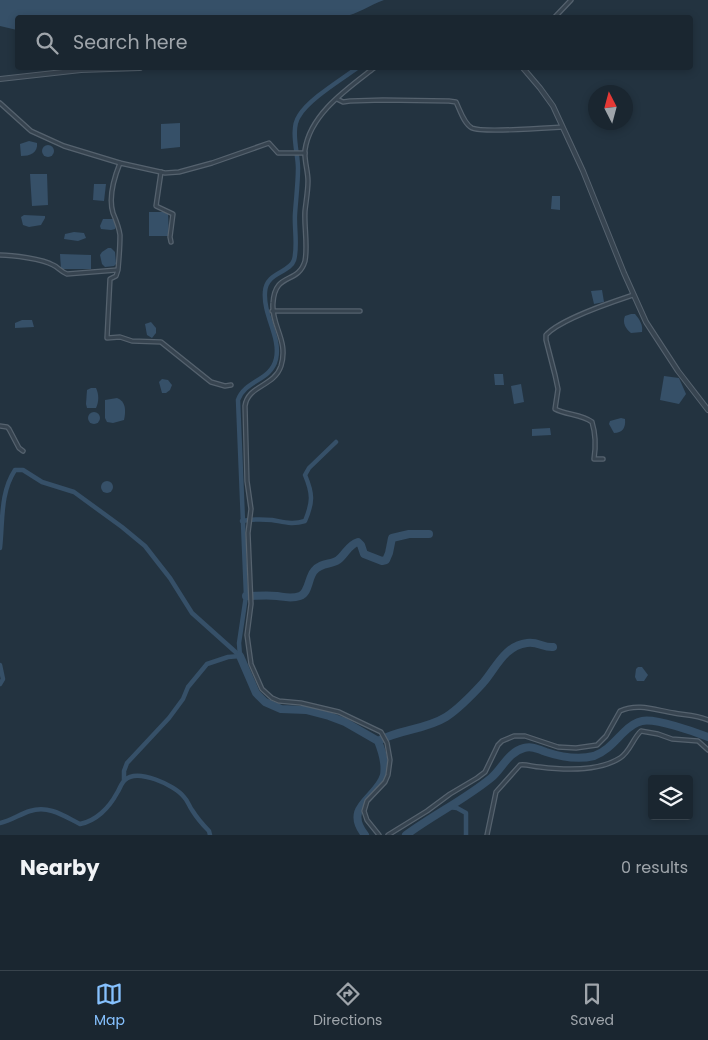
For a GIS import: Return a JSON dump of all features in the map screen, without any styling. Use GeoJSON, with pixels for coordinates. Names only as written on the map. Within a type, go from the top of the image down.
{"type":"FeatureCollection","features":[{"type":"Feature","properties":{"kind":"street"},"geometry":{"type":"LineString","coordinates":[[557,15],[571,0]]}},
{"type":"Feature","properties":{"kind":"street"},"geometry":{"type":"LineString","coordinates":[[0,79],[81,70]]}},
{"type":"Feature","properties":{"kind":"street"},"geometry":{"type":"LineString","coordinates":[[372,70],[321,114],[312,129],[305,153],[308,180],[305,212],[305,258],[302,270],[278,285],[273,300],[272,311],[283,343],[282,364],[276,377],[249,395],[246,400],[247,481],[251,509],[249,546],[251,604],[247,635],[248,655],[265,693],[279,702],[301,703],[338,712],[381,732],[387,743],[390,760],[388,775],[385,782],[367,801],[364,811],[367,820],[379,835]]}},
{"type":"Feature","properties":{"kind":"street"},"geometry":{"type":"LineString","coordinates":[[525,70],[552,106],[583,171],[633,295],[654,337],[708,410]]}},
{"type":"Feature","properties":{"kind":"street"},"geometry":{"type":"LineString","coordinates":[[337,99],[343,102],[383,100],[456,102],[464,118],[473,129],[507,130],[562,127]]}},
{"type":"Feature","properties":{"kind":"street"},"geometry":{"type":"LineString","coordinates":[[0,104],[31,131],[77,151],[162,172],[179,172],[212,164],[266,143],[272,145],[278,153],[305,153]]}},
{"type":"Feature","properties":{"kind":"street"},"geometry":{"type":"LineString","coordinates":[[120,163],[111,198],[120,235],[118,270],[116,276],[110,279],[107,338],[120,337],[132,341],[161,342],[211,382],[225,386],[230,385]]}},
{"type":"Feature","properties":{"kind":"street"},"geometry":{"type":"LineString","coordinates":[[162,172],[156,206],[173,214],[171,242]]}},
{"type":"Feature","properties":{"kind":"street"},"geometry":{"type":"LineString","coordinates":[[0,255],[14,255],[54,265],[59,271],[67,274],[118,270]]}},
{"type":"Feature","properties":{"kind":"street"},"geometry":{"type":"LineString","coordinates":[[603,459],[594,459],[596,447],[595,430],[592,422],[571,413],[555,410],[558,390],[546,335],[554,328],[633,295]]}},
{"type":"Feature","properties":{"kind":"street"},"geometry":{"type":"LineString","coordinates":[[272,311],[360,311]]}},
{"type":"Feature","properties":{"kind":"street"},"geometry":{"type":"LineString","coordinates":[[0,426],[9,429],[19,448],[23,451]]}},
{"type":"Feature","properties":{"kind":"street"},"geometry":{"type":"LineString","coordinates":[[388,835],[485,772],[498,745],[502,741],[514,736],[525,736],[558,747],[576,748],[597,745],[606,736],[620,711],[633,707],[645,707],[676,714],[699,716],[708,720]]}},
{"type":"Feature","properties":{"kind":"street"},"geometry":{"type":"LineString","coordinates":[[487,835],[496,792],[520,764],[564,769],[590,767],[608,763],[621,758],[641,731],[672,739],[698,741],[708,750]]}},
{"type":"Feature","properties":{"kind":"water"},"geometry":{"type":"Polygon","coordinates":[[[0,0],[384,0],[350,15],[15,15],[15,30],[0,26],[0,0]]]}},
{"type":"Feature","properties":{"kind":"water"},"geometry":{"type":"Polygon","coordinates":[[[180,123],[180,147],[161,149],[161,124],[180,123]]]}},
{"type":"Feature","properties":{"kind":"water"},"geometry":{"type":"Polygon","coordinates":[[[29,141],[37,143],[35,152],[30,155],[21,156],[20,144],[29,141]]]}},
{"type":"Feature","properties":{"kind":"water"},"geometry":{"type":"Polygon","coordinates":[[[46,145],[50,145],[54,151],[50,157],[46,157],[42,153],[42,149],[46,145]]]}},
{"type":"Feature","properties":{"kind":"water"},"geometry":{"type":"Polygon","coordinates":[[[30,174],[47,174],[48,205],[32,206],[30,174]]]}},
{"type":"Feature","properties":{"kind":"water"},"geometry":{"type":"Polygon","coordinates":[[[94,184],[106,184],[104,201],[93,200],[94,184]]]}},
{"type":"Feature","properties":{"kind":"water"},"geometry":{"type":"Polygon","coordinates":[[[552,196],[560,196],[560,210],[551,209],[552,196]]]}},
{"type":"Feature","properties":{"kind":"water"},"geometry":{"type":"Polygon","coordinates":[[[149,212],[168,212],[169,236],[149,236],[149,212]]]}},
{"type":"Feature","properties":{"kind":"water"},"geometry":{"type":"Polygon","coordinates":[[[24,215],[45,216],[45,218],[41,225],[29,227],[23,225],[21,217],[24,215]]]}},
{"type":"Feature","properties":{"kind":"water"},"geometry":{"type":"Polygon","coordinates":[[[103,219],[113,219],[116,226],[115,229],[101,229],[100,226],[103,219]]]}},
{"type":"Feature","properties":{"kind":"water"},"geometry":{"type":"Polygon","coordinates":[[[74,232],[84,233],[86,238],[78,241],[64,239],[65,234],[74,232]]]}},
{"type":"Feature","properties":{"kind":"water"},"geometry":{"type":"Polygon","coordinates":[[[108,248],[115,252],[116,264],[105,267],[102,264],[100,255],[108,248]]]}},
{"type":"Feature","properties":{"kind":"water"},"geometry":{"type":"Polygon","coordinates":[[[60,254],[91,255],[91,269],[61,269],[60,254]]]}},
{"type":"Feature","properties":{"kind":"water"},"geometry":{"type":"Polygon","coordinates":[[[602,290],[604,302],[594,304],[591,291],[602,290]]]}},
{"type":"Feature","properties":{"kind":"water"},"geometry":{"type":"Polygon","coordinates":[[[635,314],[640,320],[642,332],[631,333],[626,328],[624,323],[625,316],[635,314]]]}},
{"type":"Feature","properties":{"kind":"water"},"geometry":{"type":"Polygon","coordinates":[[[22,320],[32,320],[34,327],[15,328],[15,323],[22,320]]]}},
{"type":"Feature","properties":{"kind":"water"},"geometry":{"type":"Polygon","coordinates":[[[151,322],[156,328],[156,333],[152,338],[147,335],[145,324],[151,322]]]}},
{"type":"Feature","properties":{"kind":"water"},"geometry":{"type":"Polygon","coordinates":[[[494,374],[503,374],[504,385],[495,385],[494,374]]]}},
{"type":"Feature","properties":{"kind":"water"},"geometry":{"type":"Polygon","coordinates":[[[664,376],[679,378],[686,394],[679,404],[660,400],[664,376]]]}},
{"type":"Feature","properties":{"kind":"water"},"geometry":{"type":"Polygon","coordinates":[[[162,379],[168,380],[172,385],[166,393],[162,393],[159,382],[162,379]]]}},
{"type":"Feature","properties":{"kind":"water"},"geometry":{"type":"Polygon","coordinates":[[[521,384],[524,402],[514,404],[511,386],[521,384]]]}},
{"type":"Feature","properties":{"kind":"water"},"geometry":{"type":"Polygon","coordinates":[[[96,388],[98,393],[96,408],[87,408],[86,404],[87,390],[96,388]]]}},
{"type":"Feature","properties":{"kind":"water"},"geometry":{"type":"Polygon","coordinates":[[[117,398],[122,401],[125,407],[124,420],[113,423],[107,422],[105,418],[105,400],[117,398]]]}},
{"type":"Feature","properties":{"kind":"water"},"geometry":{"type":"Polygon","coordinates":[[[92,412],[96,412],[100,418],[96,424],[92,424],[88,420],[88,416],[92,412]]]}},
{"type":"Feature","properties":{"kind":"water"},"geometry":{"type":"Polygon","coordinates":[[[621,418],[625,419],[624,427],[621,431],[614,433],[609,424],[610,421],[621,418]]]}},
{"type":"Feature","properties":{"kind":"water"},"geometry":{"type":"Polygon","coordinates":[[[550,428],[551,435],[532,436],[532,429],[550,428]]]}},
{"type":"Feature","properties":{"kind":"water"},"geometry":{"type":"Polygon","coordinates":[[[107,481],[113,487],[107,493],[101,487],[107,481]]]}},
{"type":"Feature","properties":{"kind":"water"},"geometry":{"type":"Polygon","coordinates":[[[638,667],[642,667],[648,675],[644,681],[637,681],[635,677],[638,667]]]}},
{"type":"Feature","properties":{"kind":"waterway"},"geometry":{"type":"LineString","coordinates":[[124,780],[124,771],[127,763],[169,718],[183,699],[188,687],[207,664],[228,657],[240,656],[239,643],[246,596],[238,400],[246,388],[269,372],[276,359],[276,342],[265,301],[265,292],[269,280],[288,268],[292,264],[295,255],[298,168],[295,134],[296,121],[310,103],[354,70]]}},
{"type":"Feature","properties":{"kind":"waterway"},"geometry":{"type":"LineString","coordinates":[[242,521],[264,519],[292,523],[305,521],[310,508],[311,498],[310,488],[305,475],[309,468],[336,442]]}},
{"type":"Feature","properties":{"kind":"waterway"},"geometry":{"type":"LineString","coordinates":[[0,548],[4,497],[15,470],[23,470],[42,482],[74,492],[145,546],[170,578],[192,613],[240,656]]}},
{"type":"Feature","properties":{"kind":"waterway"},"geometry":{"type":"LineString","coordinates":[[246,596],[291,598],[300,596],[307,589],[312,574],[317,568],[338,560],[355,543],[358,542],[361,545],[364,554],[382,561],[386,560],[392,538],[409,534],[429,534]]}},
{"type":"Feature","properties":{"kind":"waterway"},"geometry":{"type":"LineString","coordinates":[[378,741],[395,734],[430,725],[446,717],[475,692],[501,658],[512,648],[531,643],[553,647]]}},
{"type":"Feature","properties":{"kind":"waterway"},"geometry":{"type":"LineString","coordinates":[[240,656],[256,693],[265,702],[281,709],[306,710],[329,716],[345,722],[378,741],[384,762],[384,775],[381,783],[359,809],[357,817],[365,835]]}},
{"type":"Feature","properties":{"kind":"waterway"},"geometry":{"type":"LineString","coordinates":[[0,665],[3,679],[0,684]]}},
{"type":"Feature","properties":{"kind":"waterway"},"geometry":{"type":"LineString","coordinates":[[406,835],[481,786],[514,753],[524,748],[530,747],[570,757],[594,756],[607,749],[632,726],[648,721],[675,726],[708,737]]}},
{"type":"Feature","properties":{"kind":"waterway"},"geometry":{"type":"LineString","coordinates":[[0,823],[30,811],[44,809],[56,812],[80,824],[86,822],[97,817],[106,809],[125,780],[138,776],[165,783],[179,792],[187,800],[210,835]]}},
{"type":"Feature","properties":{"kind":"waterway"},"geometry":{"type":"LineString","coordinates":[[448,807],[457,808],[466,813],[466,835]]}}]}
